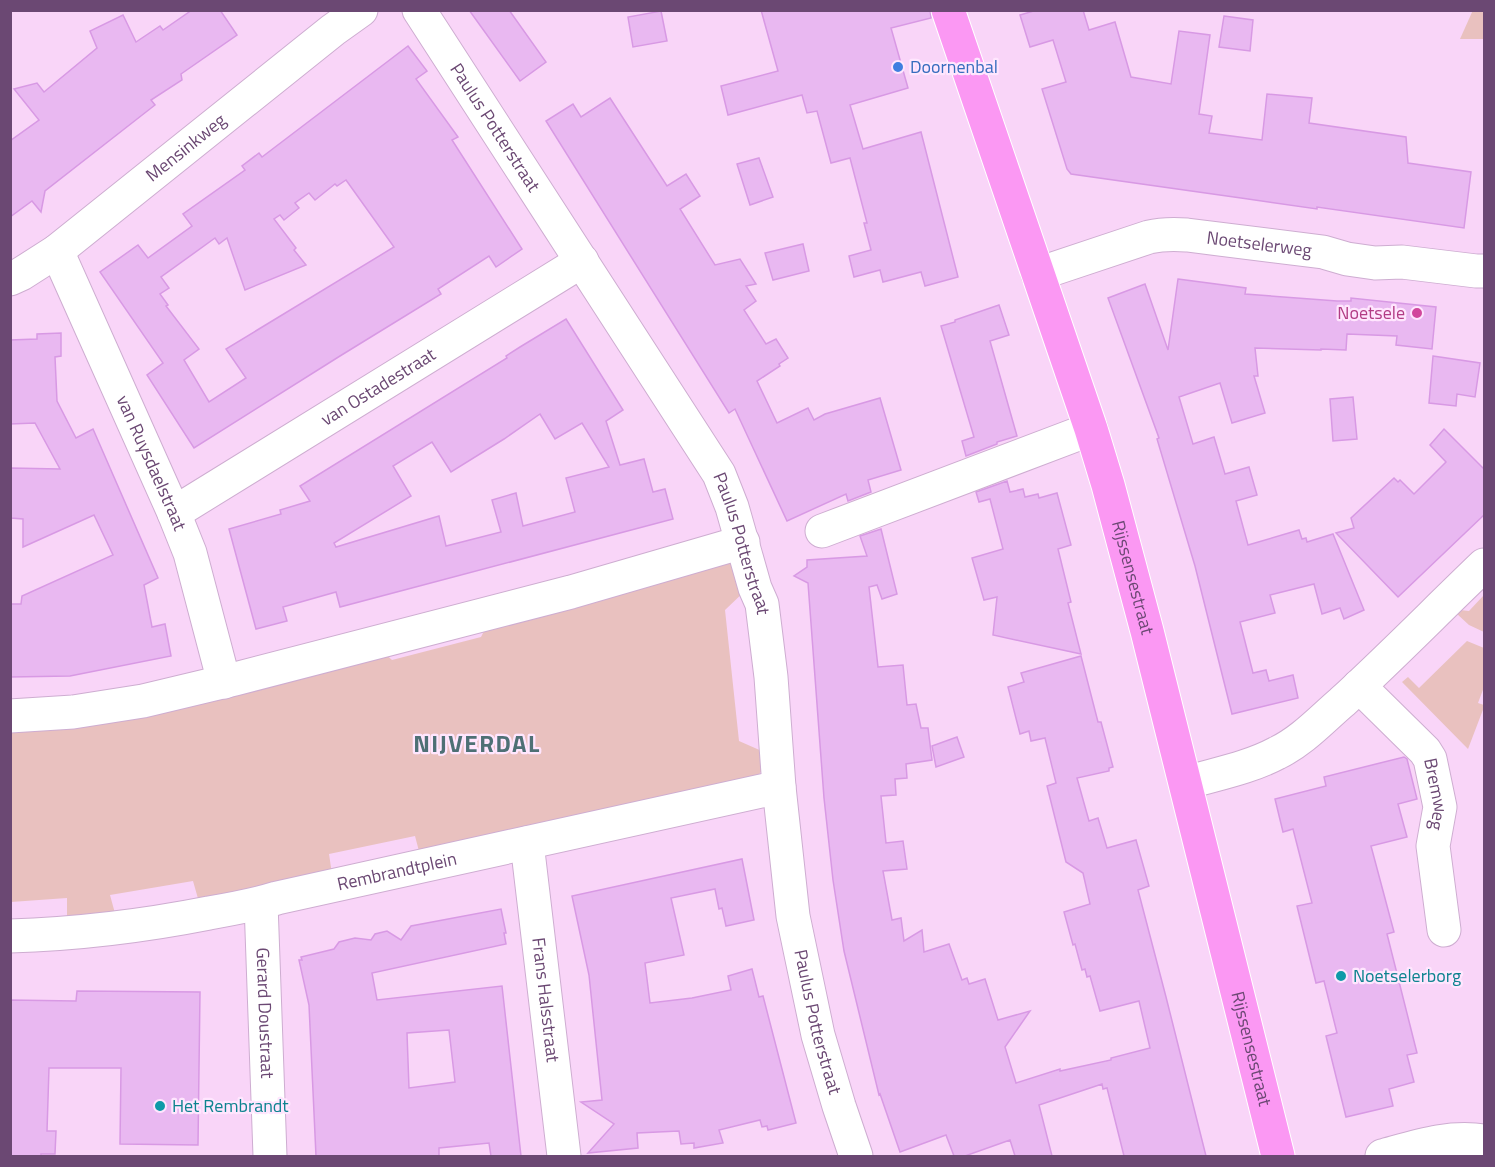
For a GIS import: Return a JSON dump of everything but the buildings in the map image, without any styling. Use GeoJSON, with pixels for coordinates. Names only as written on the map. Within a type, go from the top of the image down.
{"type":"FeatureCollection","features":[{"type":"Feature","properties":{"kind":"main road","name":"Rijssensestraat"},"geometry":{"type":"LineString","coordinates":[[948,10],[1091,429],[1126,552],[1186,783],[1278,1156]]}},
{"type":"Feature","properties":{"kind":"street","name":"Mensinkweg"},"geometry":{"type":"LineString","coordinates":[[10,279],[57,251],[361,10]]}},
{"type":"Feature","properties":{"kind":"street","name":"Paulus Potterstraat"},"geometry":{"type":"LineString","coordinates":[[419,10],[719,474],[732,507],[755,588],[762,604],[767,634],[779,787],[794,916],[818,1035],[856,1156]]}},
{"type":"Feature","properties":{"kind":"street","name":"Noetselerweg"},"geometry":{"type":"LineString","coordinates":[[1038,273],[1138,240],[1173,234],[1323,252],[1347,259],[1375,263],[1402,262],[1485,271]]}},
{"type":"Feature","properties":{"kind":"street","name":"van Ruysdaelstraat"},"geometry":{"type":"LineString","coordinates":[[57,251],[190,553],[224,682]]}},
{"type":"Feature","properties":{"kind":"street","name":"van Ostadestraat"},"geometry":{"type":"LineString","coordinates":[[174,513],[582,261]]}},
{"type":"Feature","properties":{"kind":"street"},"geometry":{"type":"LineString","coordinates":[[822,531],[1091,429]]}},
{"type":"Feature","properties":{"kind":"street"},"geometry":{"type":"LineString","coordinates":[[10,716],[73,712],[143,701],[224,682],[571,592],[743,542]]}},
{"type":"Feature","properties":{"kind":"street"},"geometry":{"type":"LineString","coordinates":[[1186,783],[1251,764],[1278,753],[1305,735],[1485,565]]}},
{"type":"Feature","properties":{"kind":"street","name":"Bremweg"},"geometry":{"type":"LineString","coordinates":[[1359,686],[1425,751],[1430,759],[1440,807],[1432,846],[1443,930]]}},
{"type":"Feature","properties":{"kind":"street","name":"Rembrandtplein"},"geometry":{"type":"LineString","coordinates":[[10,936],[77,933],[162,923],[779,787]]}},
{"type":"Feature","properties":{"kind":"street","name":"Frans Halsstraat"},"geometry":{"type":"LineString","coordinates":[[527,843],[564,1156]]}},
{"type":"Feature","properties":{"kind":"street","name":"Gerard Doustraat"},"geometry":{"type":"LineString","coordinates":[[261,903],[270,1156]]}},
{"type":"Feature","properties":{"kind":"street"},"geometry":{"type":"LineString","coordinates":[[1391,1154],[1448,1140],[1485,1141]]}},
{"type":"Feature","properties":{"kind":"shaded area"},"geometry":{"type":"Polygon","coordinates":[[[1473,10],[1484,11],[1484,39],[1460,39],[1473,10]]]}},
{"type":"Feature","properties":{"kind":"shaded area"},"geometry":{"type":"Polygon","coordinates":[[[11,11],[1484,11],[1484,1156],[11,1156],[11,11]]]}},
{"type":"Feature","properties":{"kind":"shaded area"},"geometry":{"type":"Polygon","coordinates":[[[722,558],[740,568],[746,590],[725,610],[739,741],[764,752],[762,770],[758,776],[420,855],[415,836],[329,854],[332,874],[199,902],[193,881],[110,895],[116,917],[67,922],[67,898],[11,902],[11,727],[383,652],[392,660],[481,637],[487,625],[722,558]]]}},
{"type":"Feature","properties":{"kind":"shaded area"},"geometry":{"type":"Polygon","coordinates":[[[1484,595],[1484,632],[1469,625],[1456,613],[1460,610],[1469,611],[1484,595]]]}},
{"type":"Feature","properties":{"kind":"shaded area"},"geometry":{"type":"Polygon","coordinates":[[[1467,641],[1484,648],[1484,687],[1478,703],[1484,707],[1468,749],[1402,682],[1408,677],[1419,688],[1467,641]]]}},
{"type":"Feature","properties":{"kind":"place","name":"Doornenbal"},"geometry":{"type":"Point","coordinates":[898,67]}},
{"type":"Feature","properties":{"kind":"place","name":"Noetsele"},"geometry":{"type":"Point","coordinates":[1417,313]}},
{"type":"Feature","properties":{"kind":"place","name":"Noetselerborg"},"geometry":{"type":"Point","coordinates":[1341,976]}},
{"type":"Feature","properties":{"kind":"place","name":"Het Rembrandt"},"geometry":{"type":"Point","coordinates":[160,1106]}},
{"type":"Feature","properties":{"kind":"district","name":"NIJVERDAL"},"geometry":{"type":"Point","coordinates":[477,744]}}]}
